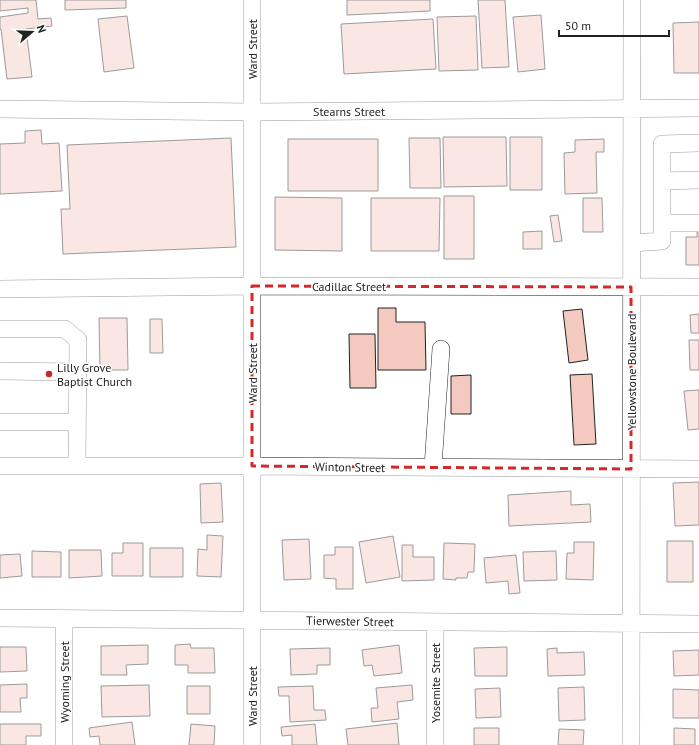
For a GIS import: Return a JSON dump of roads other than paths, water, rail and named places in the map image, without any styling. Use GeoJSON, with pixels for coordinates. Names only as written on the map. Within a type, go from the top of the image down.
{"type":"FeatureCollection","features":[{"type":"Feature","properties":{"kind":"street","name":"Ward Street"},"geometry":{"type":"LineString","coordinates":[[252,0],[252,745]]}},
{"type":"Feature","properties":{"kind":"street","name":"Yellowstone Boulevard"},"geometry":{"type":"LineString","coordinates":[[631,745],[632,0]]}},
{"type":"Feature","properties":{"kind":"street","name":"Stearns Street"},"geometry":{"type":"LineString","coordinates":[[0,109],[252,112],[699,108]]}},
{"type":"Feature","properties":{"kind":"street"},"geometry":{"type":"LineString","coordinates":[[632,243],[662,241],[662,144],[699,143]]}},
{"type":"Feature","properties":{"kind":"street"},"geometry":{"type":"LineString","coordinates":[[662,181],[699,180]]}},
{"type":"Feature","properties":{"kind":"street"},"geometry":{"type":"LineString","coordinates":[[662,223],[699,223]]}},
{"type":"Feature","properties":{"kind":"street","name":"Cadillac Street"},"geometry":{"type":"LineString","coordinates":[[0,288],[252,286],[699,287]]}},
{"type":"Feature","properties":{"kind":"street"},"geometry":{"type":"LineString","coordinates":[[0,329],[65,329],[78,340],[77,466]]}},
{"type":"Feature","properties":{"kind":"street"},"geometry":{"type":"LineString","coordinates":[[433,467],[441,349]]}},
{"type":"Feature","properties":{"kind":"street"},"geometry":{"type":"LineString","coordinates":[[0,371],[78,372]]}},
{"type":"Feature","properties":{"kind":"street"},"geometry":{"type":"LineString","coordinates":[[0,422],[77,422]]}},
{"type":"Feature","properties":{"kind":"street","name":"Winton Street"},"geometry":{"type":"LineString","coordinates":[[0,466],[699,469]]}},
{"type":"Feature","properties":{"kind":"street","name":"Tierwester Street"},"geometry":{"type":"LineString","coordinates":[[0,618],[699,624]]}},
{"type":"Feature","properties":{"kind":"street","name":"Wyoming Street"},"geometry":{"type":"LineString","coordinates":[[64,619],[64,745]]}},
{"type":"Feature","properties":{"kind":"street","name":"Yosemite Street"},"geometry":{"type":"LineString","coordinates":[[435,622],[435,745]]}},
{"type":"Feature","properties":{"kind":"place","name":"Lilly Grove Baptist Church"},"geometry":{"type":"Point","coordinates":[49,374]}}]}
